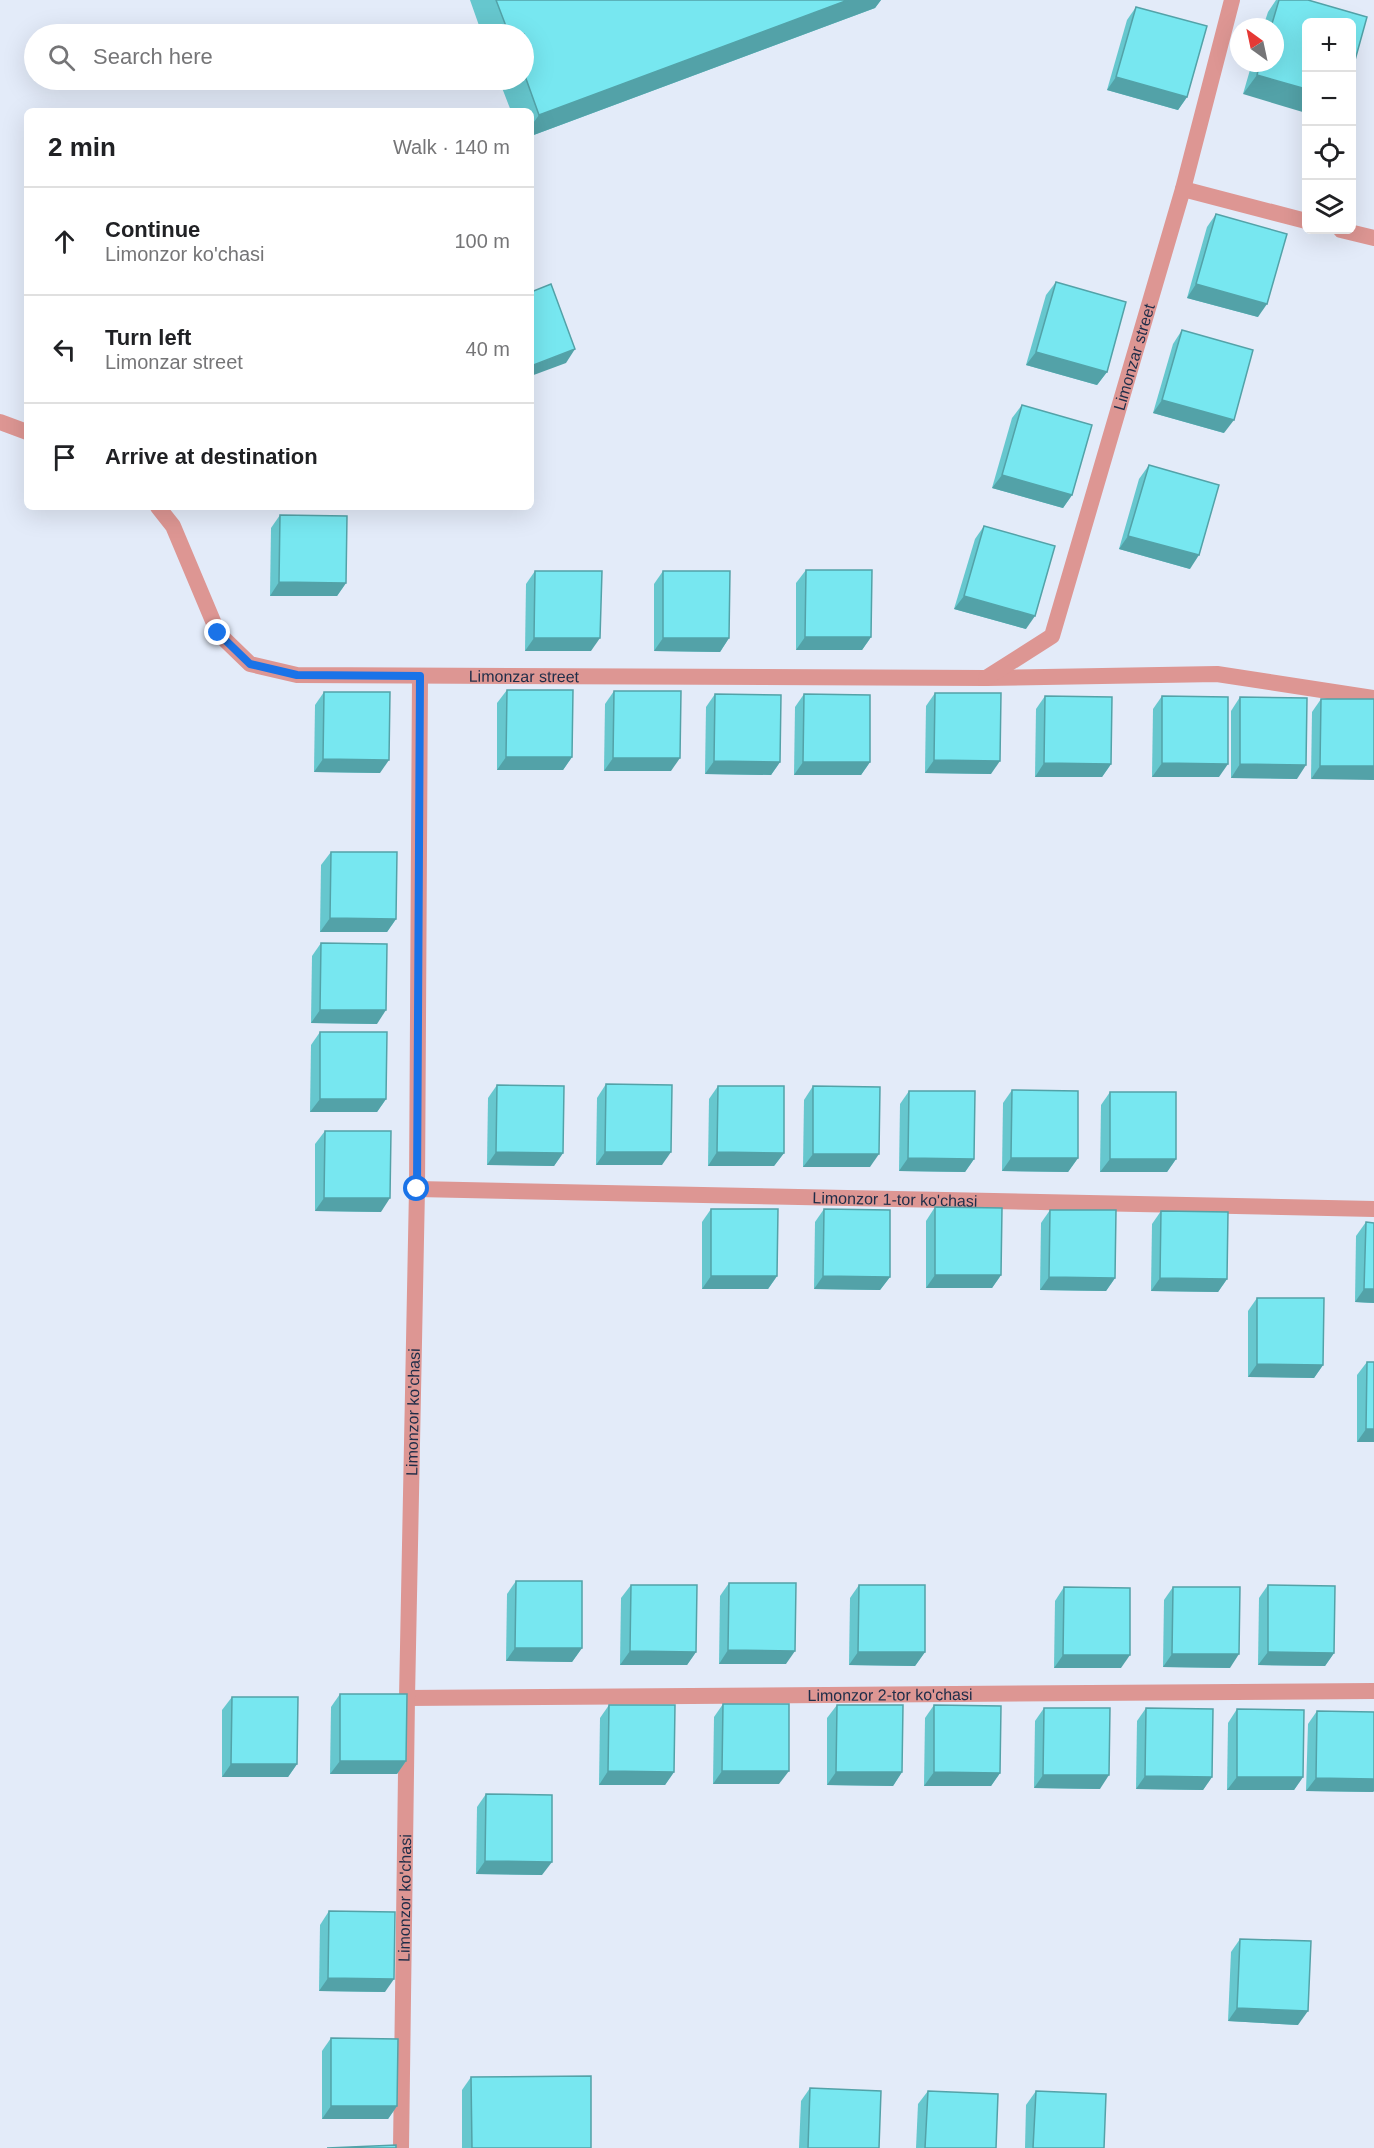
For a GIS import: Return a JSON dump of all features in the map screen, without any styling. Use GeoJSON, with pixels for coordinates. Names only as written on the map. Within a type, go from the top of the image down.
{"type":"FeatureCollection","features":[{"type":"Feature","properties":{"kind":"street","name":"Limonzar street"},"geometry":{"type":"LineString","coordinates":[[986,678],[1052,636],[1183,189],[1232,0]]}},
{"type":"Feature","properties":{"kind":"street"},"geometry":{"type":"LineString","coordinates":[[1183,189],[1302,219]]}},
{"type":"Feature","properties":{"kind":"street"},"geometry":{"type":"LineString","coordinates":[[1356,234],[1374,238]]}},
{"type":"Feature","properties":{"kind":"street"},"geometry":{"type":"LineString","coordinates":[[0,422],[24,431]]}},
{"type":"Feature","properties":{"kind":"street","name":"Limonzar street"},"geometry":{"type":"LineString","coordinates":[[160,510],[173,526],[218,633],[250,664],[297,675],[986,678],[1217,674],[1374,698]]}},
{"type":"Feature","properties":{"kind":"street","name":"Limonzor ko'chasi"},"geometry":{"type":"LineString","coordinates":[[401,2148],[406,1698],[417,1189],[420,676]]}},
{"type":"Feature","properties":{"kind":"street","name":"Limonzor 1-tor ko'chasi"},"geometry":{"type":"LineString","coordinates":[[417,1189],[1374,1209]]}},
{"type":"Feature","properties":{"kind":"street","name":"Limonzor 2-tor ko'chasi"},"geometry":{"type":"LineString","coordinates":[[406,1698],[1374,1691]]}},
{"type":"Feature","properties":{"kind":"building"},"geometry":{"type":"Polygon","coordinates":[[[496,0],[848,0],[539,115],[530,90],[534,90],[534,24],[505,24],[496,0]]]}},
{"type":"Feature","properties":{"kind":"building"},"geometry":{"type":"Polygon","coordinates":[[[1279,0],[1308,0],[1367,17],[1356,57],[1356,18],[1302,18],[1302,88],[1257,75],[1258,72],[1284,72],[1284,18],[1274,18],[1279,0]]]}},
{"type":"Feature","properties":{"kind":"building"},"geometry":{"type":"Polygon","coordinates":[[[1136,7],[1207,26],[1187,97],[1116,77],[1136,7]]]}},
{"type":"Feature","properties":{"kind":"building"},"geometry":{"type":"Polygon","coordinates":[[[1216,214],[1287,234],[1267,304],[1196,284],[1216,214]]]}},
{"type":"Feature","properties":{"kind":"building"},"geometry":{"type":"Polygon","coordinates":[[[1056,282],[1126,302],[1107,372],[1036,352],[1056,282]]]}},
{"type":"Feature","properties":{"kind":"building"},"geometry":{"type":"Polygon","coordinates":[[[551,284],[575,349],[534,365],[534,291],[551,284]]]}},
{"type":"Feature","properties":{"kind":"building"},"geometry":{"type":"Polygon","coordinates":[[[1182,330],[1253,350],[1234,420],[1162,400],[1182,330]]]}},
{"type":"Feature","properties":{"kind":"building"},"geometry":{"type":"Polygon","coordinates":[[[1022,405],[1092,425],[1072,495],[1002,475],[1022,405]]]}},
{"type":"Feature","properties":{"kind":"building"},"geometry":{"type":"Polygon","coordinates":[[[1149,465],[1219,485],[1199,555],[1128,536],[1149,465]]]}},
{"type":"Feature","properties":{"kind":"building"},"geometry":{"type":"Polygon","coordinates":[[[280,515],[347,516],[346,583],[279,582],[280,515]]]}},
{"type":"Feature","properties":{"kind":"building"},"geometry":{"type":"Polygon","coordinates":[[[984,526],[1055,546],[1035,616],[964,596],[984,526]]]}},
{"type":"Feature","properties":{"kind":"building"},"geometry":{"type":"Polygon","coordinates":[[[806,570],[872,570],[871,637],[805,637],[806,570]]]}},
{"type":"Feature","properties":{"kind":"building"},"geometry":{"type":"Polygon","coordinates":[[[535,571],[602,571],[600,638],[534,638],[535,571]]]}},
{"type":"Feature","properties":{"kind":"building"},"geometry":{"type":"Polygon","coordinates":[[[663,571],[730,571],[729,638],[663,638],[663,571]]]}},
{"type":"Feature","properties":{"kind":"building"},"geometry":{"type":"Polygon","coordinates":[[[507,690],[573,690],[572,757],[506,757],[507,690]]]}},
{"type":"Feature","properties":{"kind":"building"},"geometry":{"type":"Polygon","coordinates":[[[614,691],[681,691],[680,758],[613,758],[614,691]]]}},
{"type":"Feature","properties":{"kind":"building"},"geometry":{"type":"Polygon","coordinates":[[[324,692],[390,692],[389,760],[323,759],[324,692]]]}},
{"type":"Feature","properties":{"kind":"building"},"geometry":{"type":"Polygon","coordinates":[[[935,693],[1001,693],[1000,761],[934,760],[935,693]]]}},
{"type":"Feature","properties":{"kind":"building"},"geometry":{"type":"Polygon","coordinates":[[[715,694],[781,695],[780,762],[714,761],[715,694]]]}},
{"type":"Feature","properties":{"kind":"building"},"geometry":{"type":"Polygon","coordinates":[[[804,694],[870,695],[870,762],[803,762],[804,694]]]}},
{"type":"Feature","properties":{"kind":"building"},"geometry":{"type":"Polygon","coordinates":[[[1045,696],[1112,697],[1111,764],[1044,763],[1045,696]]]}},
{"type":"Feature","properties":{"kind":"building"},"geometry":{"type":"Polygon","coordinates":[[[1162,696],[1228,697],[1228,764],[1162,763],[1162,696]]]}},
{"type":"Feature","properties":{"kind":"building"},"geometry":{"type":"Polygon","coordinates":[[[1240,697],[1307,698],[1306,765],[1240,764],[1240,697]]]}},
{"type":"Feature","properties":{"kind":"building"},"geometry":{"type":"Polygon","coordinates":[[[1321,699],[1374,699],[1374,766],[1320,766],[1321,699]]]}},
{"type":"Feature","properties":{"kind":"building"},"geometry":{"type":"Polygon","coordinates":[[[331,852],[397,852],[396,919],[330,918],[331,852]]]}},
{"type":"Feature","properties":{"kind":"building"},"geometry":{"type":"Polygon","coordinates":[[[321,943],[387,944],[386,1010],[320,1010],[321,943]]]}},
{"type":"Feature","properties":{"kind":"building"},"geometry":{"type":"Polygon","coordinates":[[[320,1032],[387,1032],[386,1099],[320,1099],[320,1032]]]}},
{"type":"Feature","properties":{"kind":"building"},"geometry":{"type":"Polygon","coordinates":[[[606,1084],[672,1085],[671,1152],[605,1152],[606,1084]]]}},
{"type":"Feature","properties":{"kind":"building"},"geometry":{"type":"Polygon","coordinates":[[[497,1085],[564,1086],[563,1153],[496,1152],[497,1085]]]}},
{"type":"Feature","properties":{"kind":"building"},"geometry":{"type":"Polygon","coordinates":[[[718,1086],[784,1086],[784,1153],[717,1152],[718,1086]]]}},
{"type":"Feature","properties":{"kind":"building"},"geometry":{"type":"Polygon","coordinates":[[[813,1086],[880,1087],[879,1154],[813,1154],[813,1086]]]}},
{"type":"Feature","properties":{"kind":"building"},"geometry":{"type":"Polygon","coordinates":[[[1012,1090],[1078,1091],[1078,1158],[1011,1158],[1012,1090]]]}},
{"type":"Feature","properties":{"kind":"building"},"geometry":{"type":"Polygon","coordinates":[[[909,1091],[975,1091],[974,1159],[908,1158],[909,1091]]]}},
{"type":"Feature","properties":{"kind":"building"},"geometry":{"type":"Polygon","coordinates":[[[1110,1092],[1176,1092],[1176,1159],[1110,1159],[1110,1092]]]}},
{"type":"Feature","properties":{"kind":"building"},"geometry":{"type":"Polygon","coordinates":[[[325,1131],[391,1131],[390,1198],[324,1198],[325,1131]]]}},
{"type":"Feature","properties":{"kind":"building"},"geometry":{"type":"Polygon","coordinates":[[[935,1207],[1002,1208],[1001,1275],[935,1275],[935,1207]]]}},
{"type":"Feature","properties":{"kind":"building"},"geometry":{"type":"Polygon","coordinates":[[[711,1209],[778,1209],[777,1276],[711,1276],[711,1209]]]}},
{"type":"Feature","properties":{"kind":"building"},"geometry":{"type":"Polygon","coordinates":[[[824,1209],[890,1210],[890,1277],[823,1276],[824,1209]]]}},
{"type":"Feature","properties":{"kind":"building"},"geometry":{"type":"Polygon","coordinates":[[[1050,1210],[1116,1210],[1115,1278],[1049,1277],[1050,1210]]]}},
{"type":"Feature","properties":{"kind":"building"},"geometry":{"type":"Polygon","coordinates":[[[1161,1211],[1228,1212],[1227,1279],[1160,1278],[1161,1211]]]}},
{"type":"Feature","properties":{"kind":"building"},"geometry":{"type":"Polygon","coordinates":[[[1366,1222],[1374,1223],[1374,1289],[1364,1289],[1366,1222]]]}},
{"type":"Feature","properties":{"kind":"building"},"geometry":{"type":"Polygon","coordinates":[[[1257,1298],[1324,1298],[1323,1365],[1257,1364],[1257,1298]]]}},
{"type":"Feature","properties":{"kind":"building"},"geometry":{"type":"Polygon","coordinates":[[[1367,1362],[1374,1362],[1374,1429],[1366,1429],[1367,1362]]]}},
{"type":"Feature","properties":{"kind":"building"},"geometry":{"type":"Polygon","coordinates":[[[516,1581],[582,1581],[582,1648],[515,1648],[516,1581]]]}},
{"type":"Feature","properties":{"kind":"building"},"geometry":{"type":"Polygon","coordinates":[[[729,1583],[796,1583],[795,1651],[728,1650],[729,1583]]]}},
{"type":"Feature","properties":{"kind":"building"},"geometry":{"type":"Polygon","coordinates":[[[631,1585],[697,1585],[696,1652],[630,1651],[631,1585]]]}},
{"type":"Feature","properties":{"kind":"building"},"geometry":{"type":"Polygon","coordinates":[[[859,1585],[925,1585],[925,1652],[858,1652],[859,1585]]]}},
{"type":"Feature","properties":{"kind":"building"},"geometry":{"type":"Polygon","coordinates":[[[1268,1585],[1335,1586],[1334,1653],[1268,1652],[1268,1585]]]}},
{"type":"Feature","properties":{"kind":"building"},"geometry":{"type":"Polygon","coordinates":[[[1064,1587],[1130,1588],[1130,1655],[1063,1655],[1064,1587]]]}},
{"type":"Feature","properties":{"kind":"building"},"geometry":{"type":"Polygon","coordinates":[[[1173,1587],[1240,1587],[1239,1654],[1172,1654],[1173,1587]]]}},
{"type":"Feature","properties":{"kind":"building"},"geometry":{"type":"Polygon","coordinates":[[[340,1694],[407,1694],[406,1761],[340,1761],[340,1694]]]}},
{"type":"Feature","properties":{"kind":"building"},"geometry":{"type":"Polygon","coordinates":[[[232,1697],[298,1697],[297,1764],[231,1764],[232,1697]]]}},
{"type":"Feature","properties":{"kind":"building"},"geometry":{"type":"Polygon","coordinates":[[[723,1704],[789,1704],[789,1771],[722,1771],[723,1704]]]}},
{"type":"Feature","properties":{"kind":"building"},"geometry":{"type":"Polygon","coordinates":[[[609,1705],[675,1705],[674,1772],[608,1771],[609,1705]]]}},
{"type":"Feature","properties":{"kind":"building"},"geometry":{"type":"Polygon","coordinates":[[[837,1705],[903,1705],[902,1772],[836,1772],[837,1705]]]}},
{"type":"Feature","properties":{"kind":"building"},"geometry":{"type":"Polygon","coordinates":[[[934,1705],[1001,1706],[1000,1773],[934,1772],[934,1705]]]}},
{"type":"Feature","properties":{"kind":"building"},"geometry":{"type":"Polygon","coordinates":[[[1044,1708],[1110,1708],[1109,1775],[1043,1775],[1044,1708]]]}},
{"type":"Feature","properties":{"kind":"building"},"geometry":{"type":"Polygon","coordinates":[[[1146,1708],[1213,1709],[1212,1777],[1145,1776],[1146,1708]]]}},
{"type":"Feature","properties":{"kind":"building"},"geometry":{"type":"Polygon","coordinates":[[[1237,1709],[1304,1710],[1303,1777],[1237,1777],[1237,1709]]]}},
{"type":"Feature","properties":{"kind":"building"},"geometry":{"type":"Polygon","coordinates":[[[1317,1711],[1374,1712],[1374,1779],[1316,1778],[1317,1711]]]}},
{"type":"Feature","properties":{"kind":"building"},"geometry":{"type":"Polygon","coordinates":[[[486,1794],[552,1795],[552,1862],[485,1861],[486,1794]]]}},
{"type":"Feature","properties":{"kind":"building"},"geometry":{"type":"Polygon","coordinates":[[[329,1911],[395,1912],[394,1979],[328,1978],[329,1911]]]}},
{"type":"Feature","properties":{"kind":"building"},"geometry":{"type":"Polygon","coordinates":[[[1240,1939],[1311,1941],[1308,2011],[1237,2008],[1240,1939]]]}},
{"type":"Feature","properties":{"kind":"building"},"geometry":{"type":"Polygon","coordinates":[[[331,2038],[398,2039],[397,2106],[331,2106],[331,2038]]]}},
{"type":"Feature","properties":{"kind":"building"},"geometry":{"type":"Polygon","coordinates":[[[591,2076],[591,2148],[472,2148],[471,2077],[591,2076]]]}},
{"type":"Feature","properties":{"kind":"building"},"geometry":{"type":"Polygon","coordinates":[[[810,2088],[881,2091],[879,2148],[808,2148],[810,2088]]]}},
{"type":"Feature","properties":{"kind":"building"},"geometry":{"type":"Polygon","coordinates":[[[928,2091],[998,2094],[996,2148],[925,2148],[928,2091]]]}},
{"type":"Feature","properties":{"kind":"building"},"geometry":{"type":"Polygon","coordinates":[[[1036,2091],[1106,2094],[1104,2148],[1033,2148],[1036,2091]]]}},
{"type":"Feature","properties":{"kind":"building"},"geometry":{"type":"Polygon","coordinates":[[[396,2145],[396,2148],[327,2148],[396,2145]]]}},
{"type":"Feature","properties":{"kind":"route"},"geometry":{"type":"LineString","coordinates":[[218,633],[250,664],[297,675],[420,676],[417,1189]]}}]}
